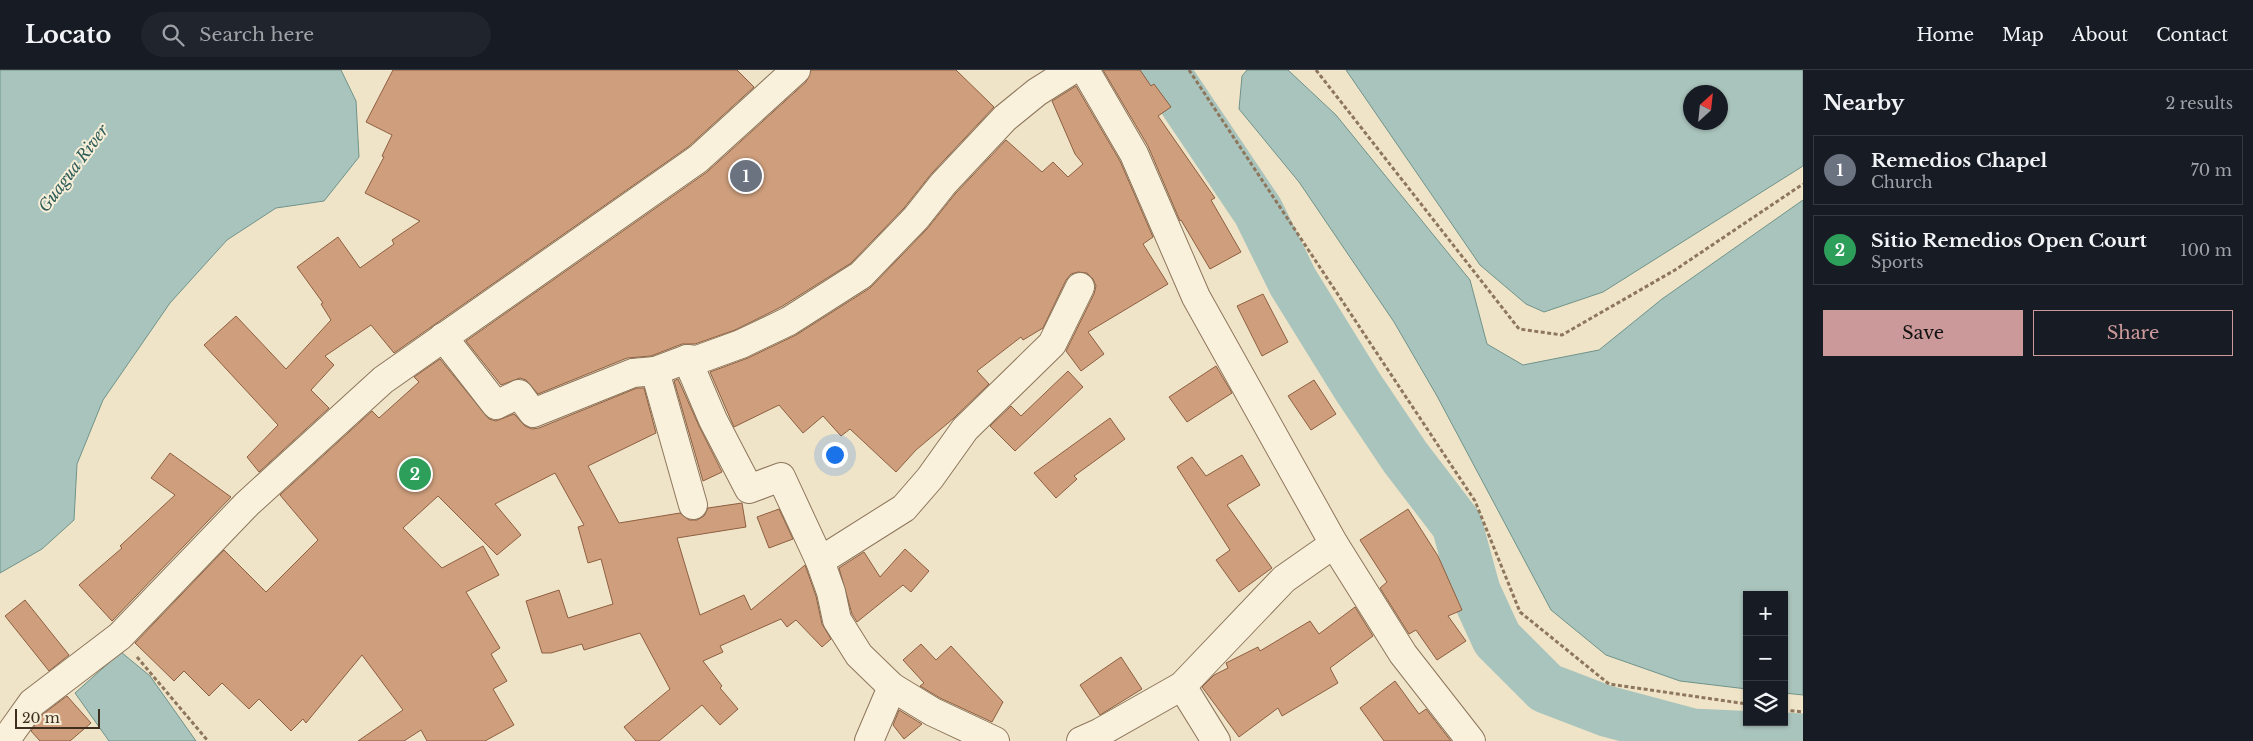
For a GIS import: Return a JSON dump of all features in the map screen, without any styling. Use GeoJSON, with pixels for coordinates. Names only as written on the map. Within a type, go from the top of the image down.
{"type":"FeatureCollection","features":[{"type":"Feature","properties":{"kind":"street"},"geometry":{"type":"LineString","coordinates":[[5,741],[32,703],[120,636],[247,504],[383,380],[698,159],[796,70]]}},
{"type":"Feature","properties":{"kind":"street"},"geometry":{"type":"LineString","coordinates":[[443,338],[496,405],[519,394],[533,413],[633,372],[655,370],[687,359],[697,360],[752,339],[789,321],[861,275],[916,218],[943,184],[1005,118],[1037,92],[1072,70]]}},
{"type":"Feature","properties":{"kind":"street"},"geometry":{"type":"LineString","coordinates":[[1084,70],[1134,154],[1196,297],[1334,544],[1403,654],[1471,741]]}},
{"type":"Feature","properties":{"kind":"street"},"geometry":{"type":"LineString","coordinates":[[820,561],[904,508],[930,478],[965,429],[1052,344],[1080,287]]}},
{"type":"Feature","properties":{"kind":"street"},"geometry":{"type":"LineString","coordinates":[[687,359],[713,420],[749,489],[781,477],[820,561],[831,592],[837,620],[859,655],[892,687],[933,712],[995,741]]}},
{"type":"Feature","properties":{"kind":"street"},"geometry":{"type":"LineString","coordinates":[[655,370],[693,504]]}},
{"type":"Feature","properties":{"kind":"street"},"geometry":{"type":"LineString","coordinates":[[1081,741],[1099,733],[1182,686],[1284,579],[1334,544]]}},
{"type":"Feature","properties":{"kind":"street"},"geometry":{"type":"LineString","coordinates":[[1182,686],[1216,741]]}},
{"type":"Feature","properties":{"kind":"street"},"geometry":{"type":"LineString","coordinates":[[869,741],[892,687]]}},
{"type":"Feature","properties":{"kind":"path"},"geometry":{"type":"LineString","coordinates":[[1196,70],[1190,72],[1475,500],[1520,612],[1609,684],[1743,703]]}},
{"type":"Feature","properties":{"kind":"path"},"geometry":{"type":"LineString","coordinates":[[1316,70],[1519,329],[1562,335],[1675,270],[1803,184]]}},
{"type":"Feature","properties":{"kind":"path"},"geometry":{"type":"LineString","coordinates":[[120,636],[208,741]]}},
{"type":"Feature","properties":{"kind":"path"},"geometry":{"type":"LineString","coordinates":[[1788,710],[1803,712]]}},
{"type":"Feature","properties":{"kind":"water","name":"Guagua River"},"geometry":{"type":"Polygon","coordinates":[[[0,70],[341,70],[356,101],[359,157],[324,201],[276,208],[227,240],[170,303],[103,400],[77,464],[74,520],[42,549],[0,573],[0,70]]]}},
{"type":"Feature","properties":{"kind":"water"},"geometry":{"type":"Polygon","coordinates":[[[1247,70],[1288,70],[1336,115],[1470,280],[1487,344],[1523,365],[1599,350],[1662,299],[1803,200],[1803,695],[1788,693],[1788,591],[1743,591],[1743,689],[1680,681],[1606,655],[1551,610],[1437,396],[1394,322],[1299,182],[1239,109],[1242,76],[1247,70]]]}},
{"type":"Feature","properties":{"kind":"water"},"geometry":{"type":"Polygon","coordinates":[[[1346,70],[1803,70],[1803,166],[1603,292],[1544,312],[1526,304],[1480,265],[1346,70]]]}},
{"type":"Feature","properties":{"kind":"water"},"geometry":{"type":"Polygon","coordinates":[[[121,652],[150,676],[196,741],[109,741],[75,693],[121,652]]]}},
{"type":"Feature","properties":{"kind":"building"},"geometry":{"type":"Polygon","coordinates":[[[393,70],[737,70],[754,87],[688,147],[394,353],[371,325],[325,356],[334,365],[311,390],[329,408],[259,472],[247,457],[278,425],[204,345],[236,316],[286,369],[331,320],[321,304],[323,303],[297,267],[338,237],[360,268],[394,244],[392,240],[420,221],[365,193],[384,157],[382,156],[392,135],[366,122],[393,70]]]}},
{"type":"Feature","properties":{"kind":"building"},"geometry":{"type":"Polygon","coordinates":[[[811,70],[956,70],[994,107],[932,173],[904,208],[851,263],[781,307],[735,330],[695,344],[682,344],[651,356],[627,358],[538,394],[526,380],[520,378],[501,385],[466,341],[707,172],[806,82],[811,70]]]}},
{"type":"Feature","properties":{"kind":"building"},"geometry":{"type":"Polygon","coordinates":[[[1103,70],[1140,70],[1151,86],[1154,84],[1171,107],[1158,116],[1215,198],[1211,200],[1241,252],[1210,269],[1180,221],[1148,146],[1103,70]]]}},
{"type":"Feature","properties":{"kind":"building"},"geometry":{"type":"Polygon","coordinates":[[[1076,86],[1120,161],[1153,237],[1143,244],[1168,284],[1088,332],[1104,354],[1081,371],[1066,351],[1094,294],[1096,286],[1093,279],[1087,273],[1078,272],[1071,274],[1066,280],[1043,328],[1023,340],[1021,337],[977,371],[989,384],[954,418],[916,450],[896,472],[850,429],[841,436],[823,416],[803,433],[779,405],[734,427],[710,372],[748,358],[796,335],[870,288],[927,229],[955,194],[1006,140],[1042,172],[1053,162],[1068,177],[1083,164],[1075,154],[1052,101],[1076,86]]]}},
{"type":"Feature","properties":{"kind":"building"},"geometry":{"type":"Polygon","coordinates":[[[1263,294],[1288,342],[1262,356],[1237,306],[1263,294]]]}},
{"type":"Feature","properties":{"kind":"building"},"geometry":{"type":"Polygon","coordinates":[[[440,359],[489,419],[496,421],[514,414],[525,426],[532,429],[539,428],[637,388],[644,388],[656,433],[588,466],[619,523],[680,513],[689,520],[697,520],[704,516],[708,508],[742,503],[746,527],[677,538],[700,615],[744,595],[751,610],[805,565],[816,596],[822,624],[831,639],[822,647],[796,620],[787,627],[781,619],[720,646],[723,652],[703,661],[722,686],[720,688],[738,709],[720,725],[702,705],[659,741],[636,741],[624,727],[670,689],[640,633],[584,650],[582,644],[551,653],[542,653],[526,601],[559,590],[568,618],[613,604],[601,559],[588,563],[578,527],[584,525],[555,473],[495,504],[521,535],[497,555],[438,496],[403,528],[442,568],[483,546],[499,575],[466,592],[500,648],[491,654],[507,681],[493,689],[514,725],[485,741],[427,741],[421,730],[404,741],[358,741],[403,710],[362,655],[306,723],[303,719],[291,731],[259,699],[249,709],[222,683],[209,696],[184,671],[174,681],[135,643],[224,550],[266,592],[318,540],[280,495],[372,411],[379,418],[419,382],[414,377],[440,359]]]}},
{"type":"Feature","properties":{"kind":"building"},"geometry":{"type":"Polygon","coordinates":[[[1216,366],[1232,393],[1187,422],[1169,397],[1216,366]]]}},
{"type":"Feature","properties":{"kind":"building"},"geometry":{"type":"Polygon","coordinates":[[[1068,371],[1083,387],[1015,451],[990,426],[1011,406],[1021,416],[1068,371]]]}},
{"type":"Feature","properties":{"kind":"building"},"geometry":{"type":"Polygon","coordinates":[[[678,379],[722,472],[703,481],[674,381],[678,379]]]}},
{"type":"Feature","properties":{"kind":"building"},"geometry":{"type":"Polygon","coordinates":[[[1314,380],[1336,414],[1311,430],[1288,396],[1314,380]]]}},
{"type":"Feature","properties":{"kind":"building"},"geometry":{"type":"Polygon","coordinates":[[[1110,418],[1125,439],[1074,476],[1077,479],[1056,498],[1034,473],[1110,418]]]}},
{"type":"Feature","properties":{"kind":"building"},"geometry":{"type":"Polygon","coordinates":[[[170,453],[231,497],[112,621],[79,585],[122,548],[120,546],[175,495],[151,478],[170,453]]]}},
{"type":"Feature","properties":{"kind":"building"},"geometry":{"type":"Polygon","coordinates":[[[1242,455],[1260,485],[1227,505],[1272,568],[1239,592],[1216,560],[1230,550],[1177,467],[1192,457],[1206,476],[1242,455]]]}},
{"type":"Feature","properties":{"kind":"building"},"geometry":{"type":"Polygon","coordinates":[[[779,509],[793,539],[769,548],[757,517],[779,509]]]}},
{"type":"Feature","properties":{"kind":"building"},"geometry":{"type":"Polygon","coordinates":[[[1408,509],[1438,556],[1462,610],[1448,616],[1466,641],[1437,660],[1416,630],[1409,634],[1380,588],[1387,582],[1360,540],[1408,509]]]}},
{"type":"Feature","properties":{"kind":"building"},"geometry":{"type":"Polygon","coordinates":[[[905,549],[929,571],[911,592],[903,585],[857,622],[852,614],[839,568],[864,552],[880,577],[905,549]]]}},
{"type":"Feature","properties":{"kind":"building"},"geometry":{"type":"Polygon","coordinates":[[[25,600],[69,655],[49,671],[5,616],[25,600]]]}},
{"type":"Feature","properties":{"kind":"building"},"geometry":{"type":"Polygon","coordinates":[[[1355,607],[1373,636],[1330,668],[1338,683],[1282,716],[1278,708],[1239,737],[1202,687],[1214,675],[1228,668],[1226,663],[1258,647],[1260,651],[1310,621],[1319,634],[1355,607]]]}},
{"type":"Feature","properties":{"kind":"building"},"geometry":{"type":"Polygon","coordinates":[[[921,644],[936,660],[951,646],[1003,702],[992,722],[940,698],[920,686],[924,683],[903,660],[921,644]]]}},
{"type":"Feature","properties":{"kind":"building"},"geometry":{"type":"Polygon","coordinates":[[[1121,657],[1142,689],[1100,715],[1080,685],[1121,657]]]}},
{"type":"Feature","properties":{"kind":"building"},"geometry":{"type":"Polygon","coordinates":[[[1395,681],[1419,714],[1426,709],[1451,741],[1384,741],[1360,708],[1395,681]]]}},
{"type":"Feature","properties":{"kind":"building"},"geometry":{"type":"Polygon","coordinates":[[[67,696],[91,723],[70,741],[40,741],[31,731],[43,714],[67,696]]]}},
{"type":"Feature","properties":{"kind":"building"},"geometry":{"type":"Polygon","coordinates":[[[899,710],[922,724],[904,739],[893,725],[899,710]]]}},
{"type":"Feature","properties":{"kind":"waterway"},"geometry":{"type":"LineString","coordinates":[[1163,70],[1258,211],[1293,282],[1358,387],[1405,457],[1457,525],[1475,591],[1497,639],[1546,688],[1606,711],[1692,734],[1803,739]]}},
{"type":"Feature","properties":{"kind":"place","name":"Remedios Chapel"},"geometry":{"type":"Point","coordinates":[746,176]}},
{"type":"Feature","properties":{"kind":"place","name":"Sitio Remedios Open Court"},"geometry":{"type":"Point","coordinates":[415,474]}}]}
